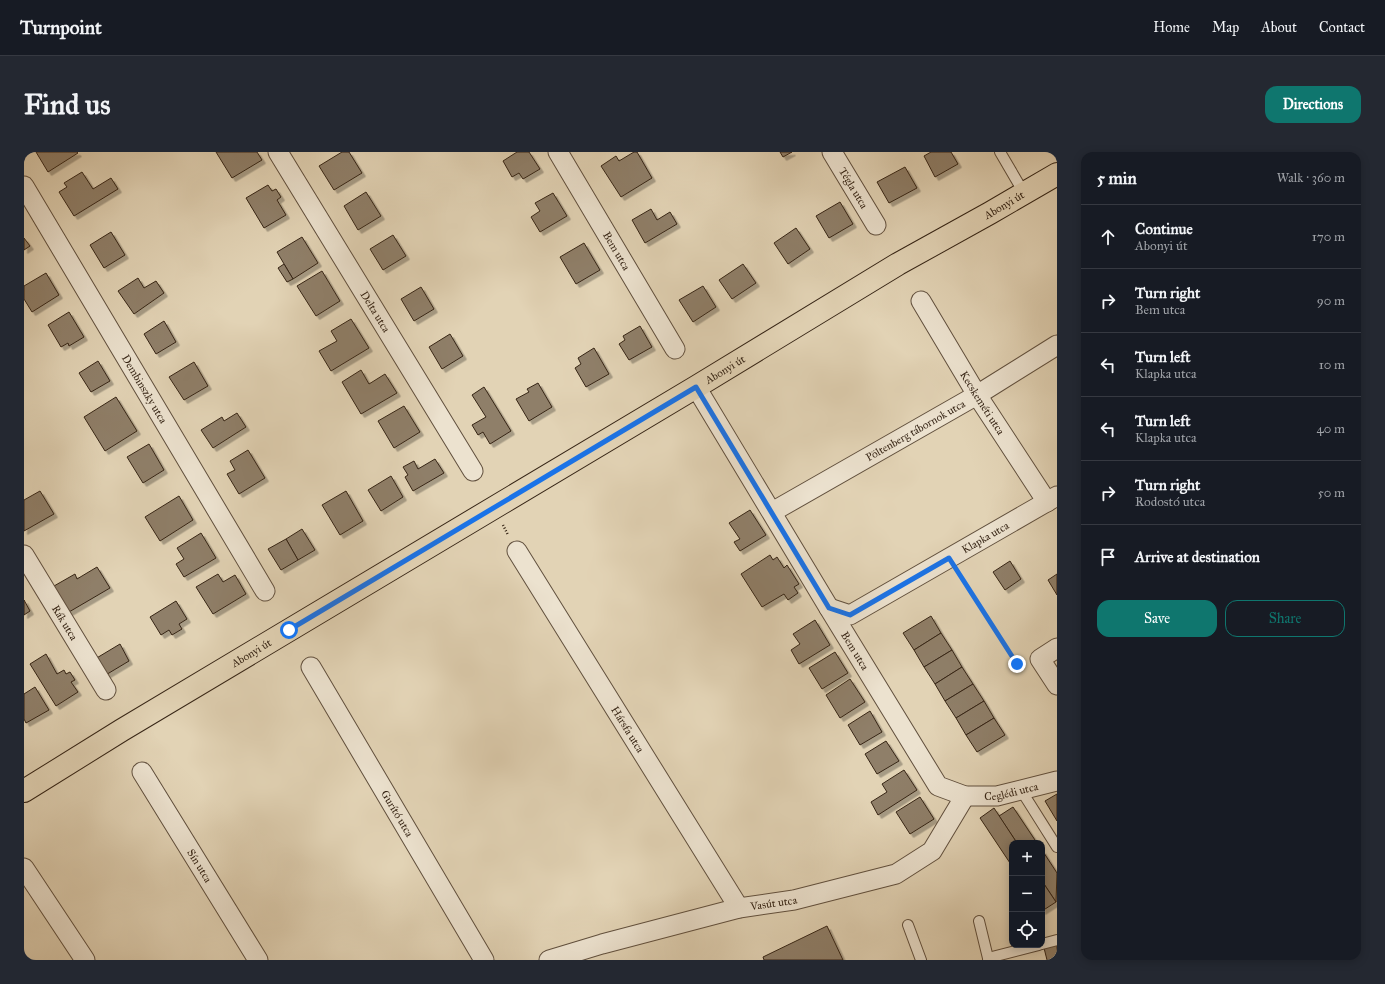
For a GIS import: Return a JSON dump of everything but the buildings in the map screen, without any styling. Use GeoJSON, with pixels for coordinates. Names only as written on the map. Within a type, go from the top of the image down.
{"type":"FeatureCollection","features":[{"type":"Feature","properties":{"kind":"main road","name":"Abonyi út"},"geometry":{"type":"LineString","coordinates":[[24,791],[122,730],[696,387],[898,264],[1057,174]]}},
{"type":"Feature","properties":{"kind":"street","name":"Delta utca"},"geometry":{"type":"LineString","coordinates":[[278,152],[473,470]]}},
{"type":"Feature","properties":{"kind":"street","name":"Bem utca"},"geometry":{"type":"LineString","coordinates":[[558,152],[675,350]]}},
{"type":"Feature","properties":{"kind":"street","name":"Tégla utca"},"geometry":{"type":"LineString","coordinates":[[832,152],[876,225]]}},
{"type":"Feature","properties":{"kind":"street","name":"Dembinszky utca"},"geometry":{"type":"LineString","coordinates":[[24,186],[265,591]]}},
{"type":"Feature","properties":{"kind":"street","name":"Kecskeméti utca"},"geometry":{"type":"LineString","coordinates":[[921,301],[977,394],[1052,499]]}},
{"type":"Feature","properties":{"kind":"street","name":"Pöltenberg tábornok utca"},"geometry":{"type":"LineString","coordinates":[[772,512],[977,394],[1057,345]]}},
{"type":"Feature","properties":{"kind":"street","name":"Bem utca"},"geometry":{"type":"LineString","coordinates":[[696,387],[938,786],[965,796]]}},
{"type":"Feature","properties":{"kind":"street","name":"Klapka utca"},"geometry":{"type":"LineString","coordinates":[[829,608],[850,615],[1052,499]]}},
{"type":"Feature","properties":{"kind":"street","name":"Hársfa utca"},"geometry":{"type":"LineString","coordinates":[[517,551],[739,908]]}},
{"type":"Feature","properties":{"kind":"street","name":"Rák utca"},"geometry":{"type":"LineString","coordinates":[[24,555],[106,690]]}},
{"type":"Feature","properties":{"kind":"street"},"geometry":{"type":"LineString","coordinates":[[1057,648],[1040,659],[1057,685]]}},
{"type":"Feature","properties":{"kind":"street","name":"Gurító utca"},"geometry":{"type":"LineString","coordinates":[[311,667],[484,960]]}},
{"type":"Feature","properties":{"kind":"street","name":"Sín utca"},"geometry":{"type":"LineString","coordinates":[[142,772],[258,960]]}},
{"type":"Feature","properties":{"kind":"street","name":"Ceglédi utca"},"geometry":{"type":"LineString","coordinates":[[965,796],[997,796],[1057,781]]}},
{"type":"Feature","properties":{"kind":"street","name":"Vasút utca"},"geometry":{"type":"LineString","coordinates":[[549,960],[602,944],[739,908],[794,900],[896,874],[932,851],[965,796]]}},
{"type":"Feature","properties":{"kind":"street"},"geometry":{"type":"LineString","coordinates":[[24,868],[85,960]]}},
{"type":"Feature","properties":{"kind":"lane"},"geometry":{"type":"LineString","coordinates":[[1000,152],[1024,193]]}},
{"type":"Feature","properties":{"kind":"lane"},"geometry":{"type":"LineString","coordinates":[[1022,790],[1057,847]]}},
{"type":"Feature","properties":{"kind":"lane"},"geometry":{"type":"LineString","coordinates":[[979,920],[988,959],[1030,948]]}},
{"type":"Feature","properties":{"kind":"lane"},"geometry":{"type":"LineString","coordinates":[[908,925],[921,960]]}},
{"type":"Feature","properties":{"kind":"lane"},"geometry":{"type":"LineString","coordinates":[[1045,944],[1057,940]]}},
{"type":"Feature","properties":{"kind":"path"},"geometry":{"type":"LineString","coordinates":[[949,558],[1017,664],[1040,659]]}},
{"type":"Feature","properties":{"kind":"route"},"geometry":{"type":"LineString","coordinates":[[289,630],[696,387],[829,608],[850,615],[949,558],[1017,664]]}}]}
